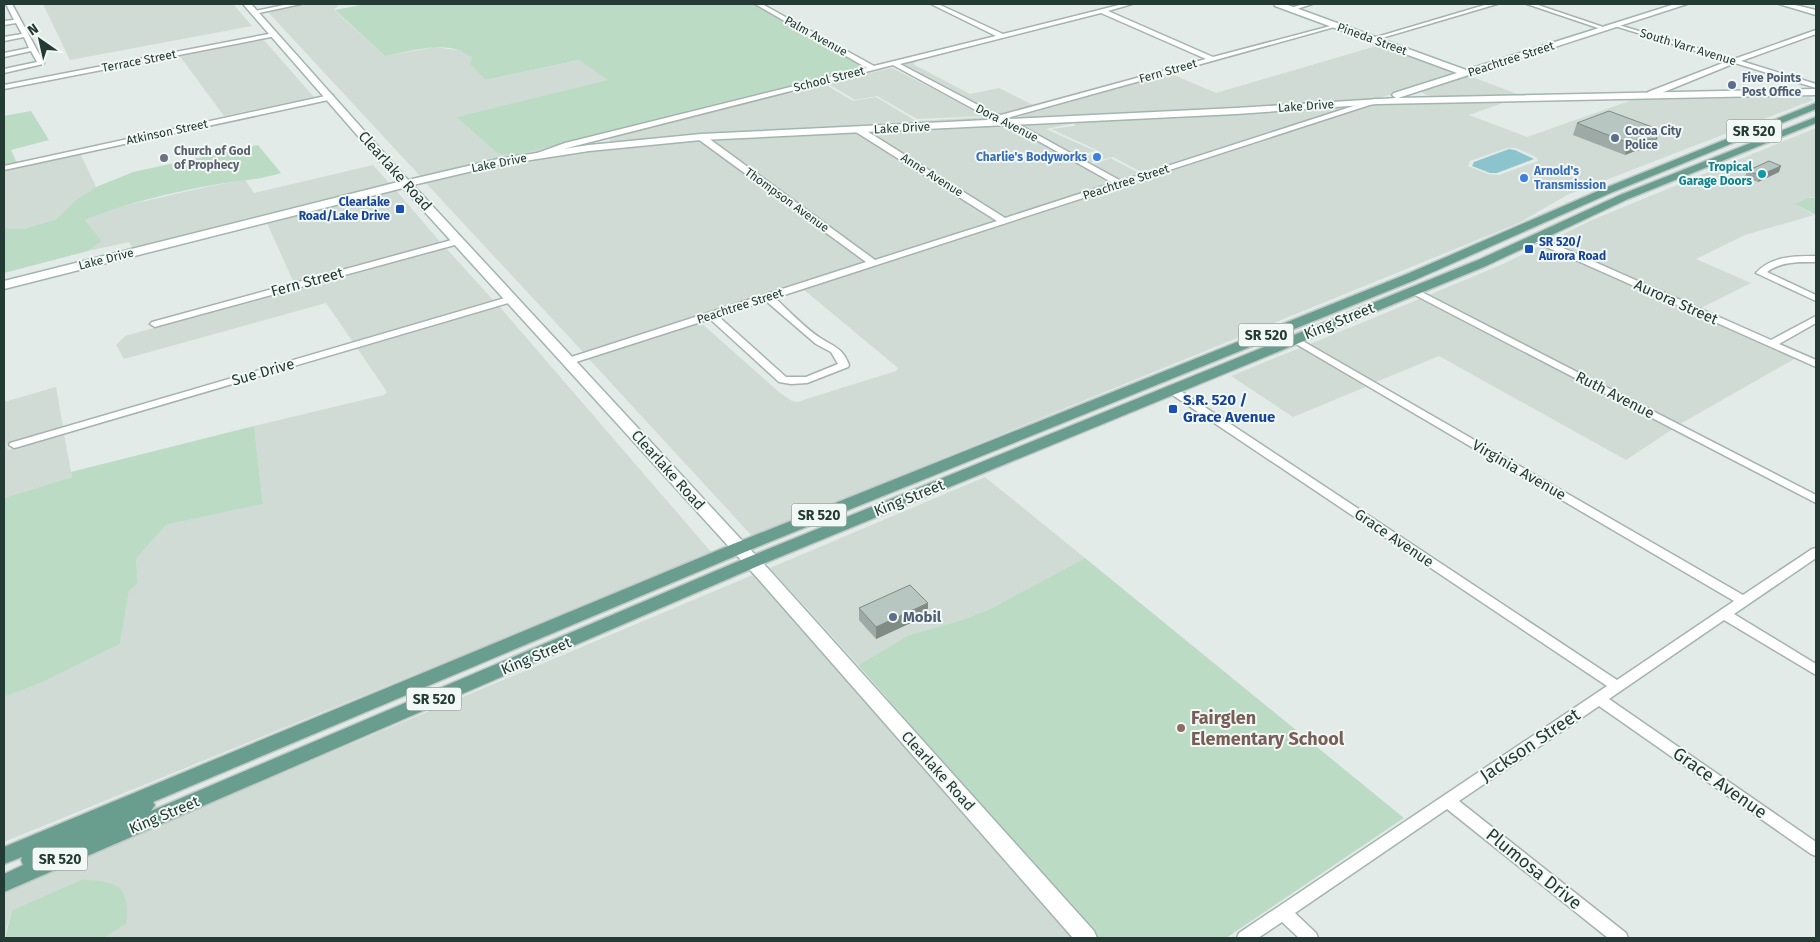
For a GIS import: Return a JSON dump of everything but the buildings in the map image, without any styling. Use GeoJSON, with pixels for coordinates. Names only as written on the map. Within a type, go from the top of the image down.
{"type":"FeatureCollection","features":[{"type":"Feature","properties":{"kind":"main road","name":"King Street"},"geometry":{"type":"LineString","coordinates":[[4,856],[739,548],[1409,278],[1637,179],[1816,106]]}},
{"type":"Feature","properties":{"kind":"main road","name":"King Street"},"geometry":{"type":"LineString","coordinates":[[4,883],[752,562],[1414,290],[1536,239],[1603,208],[1816,120]]}},
{"type":"Feature","properties":{"kind":"main road"},"geometry":{"type":"LineString","coordinates":[[1603,208],[1601,202],[1633,188],[1637,179]]}},
{"type":"Feature","properties":{"kind":"main road"},"geometry":{"type":"LineString","coordinates":[[1536,239],[1534,234],[1536,231],[1568,214],[1569,209]]}},
{"type":"Feature","properties":{"kind":"main road"},"geometry":{"type":"LineString","coordinates":[[1294,339],[1292,332],[1412,281],[1409,278]]}},
{"type":"Feature","properties":{"kind":"main road"},"geometry":{"type":"LineString","coordinates":[[1143,402],[1144,393],[1273,340],[1279,330]]}},
{"type":"Feature","properties":{"kind":"main road"},"geometry":{"type":"LineString","coordinates":[[357,708],[368,727]]}},
{"type":"Feature","properties":{"kind":"main road"},"geometry":{"type":"LineString","coordinates":[[4,872],[111,826],[141,809],[159,792]]}},
{"type":"Feature","properties":{"kind":"street"},"geometry":{"type":"LineString","coordinates":[[250,8],[298,4]]}},
{"type":"Feature","properties":{"kind":"street","name":"Palm Avenue"},"geometry":{"type":"LineString","coordinates":[[758,4],[873,68]]}},
{"type":"Feature","properties":{"kind":"street"},"geometry":{"type":"LineString","coordinates":[[934,4],[1002,36]]}},
{"type":"Feature","properties":{"kind":"street"},"geometry":{"type":"LineString","coordinates":[[1109,4],[1116,7]]}},
{"type":"Feature","properties":{"kind":"street","name":"School Street"},"geometry":{"type":"LineString","coordinates":[[606,141],[873,68],[1129,4]]}},
{"type":"Feature","properties":{"kind":"street","name":"Pineda Street"},"geometry":{"type":"LineString","coordinates":[[1278,4],[1465,73]]}},
{"type":"Feature","properties":{"kind":"street"},"geometry":{"type":"LineString","coordinates":[[1291,8],[1309,4]]}},
{"type":"Feature","properties":{"kind":"street"},"geometry":{"type":"LineString","coordinates":[[1373,39],[1494,4]]}},
{"type":"Feature","properties":{"kind":"street"},"geometry":{"type":"LineString","coordinates":[[1530,4],[1606,28]]}},
{"type":"Feature","properties":{"kind":"street","name":"Peachtree Street"},"geometry":{"type":"LineString","coordinates":[[569,361],[1682,4]]}},
{"type":"Feature","properties":{"kind":"street"},"geometry":{"type":"LineString","coordinates":[[1783,4],[1816,13]]}},
{"type":"Feature","properties":{"kind":"street"},"geometry":{"type":"LineString","coordinates":[[4,71],[41,63],[8,6]]}},
{"type":"Feature","properties":{"kind":"street","name":"Clearlake Road"},"geometry":{"type":"LineString","coordinates":[[250,8],[404,183],[752,562],[1086,938]]}},
{"type":"Feature","properties":{"kind":"street"},"geometry":{"type":"LineString","coordinates":[[1102,11],[1212,59]]}},
{"type":"Feature","properties":{"kind":"street"},"geometry":{"type":"LineString","coordinates":[[4,23],[18,21]]}},
{"type":"Feature","properties":{"kind":"street","name":"Fern Street"},"geometry":{"type":"LineString","coordinates":[[1008,118],[1336,25]]}},
{"type":"Feature","properties":{"kind":"street","name":"South Varr Avenue"},"geometry":{"type":"LineString","coordinates":[[1617,25],[1816,86]]}},
{"type":"Feature","properties":{"kind":"street"},"geometry":{"type":"LineString","coordinates":[[1651,94],[1734,61],[1816,32]]}},
{"type":"Feature","properties":{"kind":"street"},"geometry":{"type":"LineString","coordinates":[[4,39],[25,35]]}},
{"type":"Feature","properties":{"kind":"street","name":"Terrace Street"},"geometry":{"type":"LineString","coordinates":[[4,87],[274,35]]}},
{"type":"Feature","properties":{"kind":"street"},"geometry":{"type":"LineString","coordinates":[[4,54],[33,49]]}},
{"type":"Feature","properties":{"kind":"street","name":"Dora Avenue"},"geometry":{"type":"LineString","coordinates":[[893,63],[993,116],[1008,118],[1120,184]]}},
{"type":"Feature","properties":{"kind":"street"},"geometry":{"type":"LineString","coordinates":[[1788,78],[1806,88],[1797,92]]}},
{"type":"Feature","properties":{"kind":"street"},"geometry":{"type":"LineString","coordinates":[[1414,89],[1424,97],[1437,99]]}},
{"type":"Feature","properties":{"kind":"street"},"geometry":{"type":"LineString","coordinates":[[1797,92],[1816,99]]}},
{"type":"Feature","properties":{"kind":"street","name":"Lake Drive"},"geometry":{"type":"LineString","coordinates":[[4,285],[404,183],[606,141],[859,130],[1008,118],[1026,121],[1236,111],[1378,100],[1816,92]]}},
{"type":"Feature","properties":{"kind":"street","name":"Atkinson Street"},"geometry":{"type":"LineString","coordinates":[[4,168],[330,97]]}},
{"type":"Feature","properties":{"kind":"street"},"geometry":{"type":"LineString","coordinates":[[1336,104],[1346,106],[1348,108],[1346,111]]}},
{"type":"Feature","properties":{"kind":"street","name":"Anne Avenue"},"geometry":{"type":"LineString","coordinates":[[859,130],[1004,221]]}},
{"type":"Feature","properties":{"kind":"street","name":"Thompson Avenue"},"geometry":{"type":"LineString","coordinates":[[701,138],[873,263]]}},
{"type":"Feature","properties":{"kind":"street","name":"Aurora Street"},"geometry":{"type":"LineString","coordinates":[[1536,239],[1816,364]]}},
{"type":"Feature","properties":{"kind":"street","name":"Fern Street"},"geometry":{"type":"LineString","coordinates":[[154,324],[459,241]]}},
{"type":"Feature","properties":{"kind":"street"},"geometry":{"type":"LineString","coordinates":[[1816,259],[1784,260],[1766,268],[1762,273],[1770,279],[1816,298]]}},
{"type":"Feature","properties":{"kind":"street","name":"Ruth Avenue"},"geometry":{"type":"LineString","coordinates":[[1414,290],[1816,499]]}},
{"type":"Feature","properties":{"kind":"street"},"geometry":{"type":"LineString","coordinates":[[712,315],[783,380],[796,383],[844,365],[842,359],[825,342],[819,342],[768,296]]}},
{"type":"Feature","properties":{"kind":"street","name":"Sue Drive"},"geometry":{"type":"LineString","coordinates":[[14,445],[512,299]]}},
{"type":"Feature","properties":{"kind":"street"},"geometry":{"type":"LineString","coordinates":[[1772,344],[1816,319]]}},
{"type":"Feature","properties":{"kind":"street","name":"Virginia Avenue"},"geometry":{"type":"LineString","coordinates":[[1294,339],[1744,601]]}},
{"type":"Feature","properties":{"kind":"street","name":"Grace Avenue"},"geometry":{"type":"LineString","coordinates":[[1172,390],[1617,686]]}},
{"type":"Feature","properties":{"kind":"street","name":"Jackson Street"},"geometry":{"type":"LineString","coordinates":[[1245,938],[1816,552]]}},
{"type":"Feature","properties":{"kind":"street"},"geometry":{"type":"LineString","coordinates":[[1724,614],[1816,670]]}},
{"type":"Feature","properties":{"kind":"street","name":"Grace Avenue"},"geometry":{"type":"LineString","coordinates":[[1599,698],[1816,850]]}},
{"type":"Feature","properties":{"kind":"street","name":"Plumosa Drive"},"geometry":{"type":"LineString","coordinates":[[1448,801],[1620,938]]}},
{"type":"Feature","properties":{"kind":"street"},"geometry":{"type":"LineString","coordinates":[[1283,912],[1310,938]]}},
{"type":"Feature","properties":{"kind":"shaded area"},"geometry":{"type":"Polygon","coordinates":[[[43,4],[233,4],[252,26],[70,60],[43,4]]]}},
{"type":"Feature","properties":{"kind":"shaded area"},"geometry":{"type":"Polygon","coordinates":[[[306,4],[340,4],[334,10],[385,56],[434,47],[464,51],[472,58],[486,80],[580,60],[609,80],[456,117],[497,153],[867,68],[599,134],[527,155],[421,177],[267,11],[306,4]]]}},
{"type":"Feature","properties":{"kind":"shaded area"},"geometry":{"type":"Polygon","coordinates":[[[263,39],[314,97],[224,116],[179,55],[263,39]]]}},
{"type":"Feature","properties":{"kind":"shaded area"},"geometry":{"type":"Polygon","coordinates":[[[1383,44],[1459,73],[1376,99],[1234,109],[1027,119],[1019,116],[1169,73],[1216,93],[1383,44]]]}},
{"type":"Feature","properties":{"kind":"shaded area"},"geometry":{"type":"Polygon","coordinates":[[[917,61],[913,64],[970,94],[999,88],[1035,106],[996,115],[899,64],[917,61]]]}},
{"type":"Feature","properties":{"kind":"shaded area"},"geometry":{"type":"Polygon","coordinates":[[[892,68],[983,116],[917,119],[877,96],[855,100],[827,83],[892,68]]]}},
{"type":"Feature","properties":{"kind":"shaded area"},"geometry":{"type":"Polygon","coordinates":[[[1467,75],[1520,95],[1436,97],[1426,95],[1419,90],[1467,75]]]}},
{"type":"Feature","properties":{"kind":"shaded area"},"geometry":{"type":"Polygon","coordinates":[[[823,83],[853,101],[876,97],[916,121],[984,117],[986,115],[1001,120],[611,144],[609,137],[823,83]]]}},
{"type":"Feature","properties":{"kind":"shaded area"},"geometry":{"type":"Polygon","coordinates":[[[1809,97],[1813,100],[1567,195],[1519,223],[752,536],[588,358],[700,322],[779,392],[792,401],[797,402],[896,371],[898,368],[803,289],[1382,102],[1514,99],[1469,115],[1527,137],[1632,100],[1809,97]],[[1507,148],[1470,161],[1468,166],[1488,174],[1499,175],[1538,161],[1536,157],[1516,148],[1507,148]]]}},
{"type":"Feature","properties":{"kind":"shaded area"},"geometry":{"type":"Polygon","coordinates":[[[1340,106],[1343,108],[1342,110],[1120,181],[1143,173],[1113,157],[1089,163],[1078,157],[1098,153],[1099,151],[1051,129],[1074,126],[1076,121],[1340,106]]]}},
{"type":"Feature","properties":{"kind":"shaded area"},"geometry":{"type":"Polygon","coordinates":[[[1073,121],[1070,124],[1046,129],[1095,151],[1078,156],[1019,124],[1073,121]]]}},
{"type":"Feature","properties":{"kind":"shaded area"},"geometry":{"type":"Polygon","coordinates":[[[1007,124],[1113,184],[1005,218],[867,131],[1007,124]]]}},
{"type":"Feature","properties":{"kind":"shaded area"},"geometry":{"type":"Polygon","coordinates":[[[1816,128],[1816,197],[1794,204],[1814,215],[1745,235],[1696,259],[1751,283],[1699,309],[1547,242],[1592,220],[1816,128]]]}},
{"type":"Feature","properties":{"kind":"shaded area"},"geometry":{"type":"Polygon","coordinates":[[[857,132],[997,220],[874,259],[709,139],[857,132]]]}},
{"type":"Feature","properties":{"kind":"shaded area"},"geometry":{"type":"Polygon","coordinates":[[[699,140],[865,262],[583,352],[424,181],[483,167],[590,150],[699,140]]]}},
{"type":"Feature","properties":{"kind":"shaded area"},"geometry":{"type":"Polygon","coordinates":[[[80,153],[96,187],[76,200],[56,219],[24,229],[4,228],[4,170],[80,153]]]}},
{"type":"Feature","properties":{"kind":"shaded area"},"geometry":{"type":"Polygon","coordinates":[[[1112,158],[1139,173],[1119,179],[1093,164],[1112,158]]]}},
{"type":"Feature","properties":{"kind":"shaded area"},"geometry":{"type":"Polygon","coordinates":[[[373,165],[390,184],[133,249],[129,242],[88,251],[102,241],[85,220],[114,208],[245,180],[254,193],[373,165]]]}},
{"type":"Feature","properties":{"kind":"shaded area"},"geometry":{"type":"Polygon","coordinates":[[[394,188],[441,243],[294,283],[267,223],[135,255],[394,188]]]}},
{"type":"Feature","properties":{"kind":"shaded area"},"geometry":{"type":"Polygon","coordinates":[[[1542,245],[1796,358],[1680,424],[1429,295],[1503,264],[1542,245]]]}},
{"type":"Feature","properties":{"kind":"shaded area"},"geometry":{"type":"Polygon","coordinates":[[[445,247],[494,301],[353,342],[326,303],[124,359],[116,345],[125,336],[445,247]]]}},
{"type":"Feature","properties":{"kind":"shaded area"},"geometry":{"type":"Polygon","coordinates":[[[1422,298],[1673,429],[1626,460],[1439,356],[1376,382],[1310,344],[1422,298]]]}},
{"type":"Feature","properties":{"kind":"shaded area"},"geometry":{"type":"Polygon","coordinates":[[[499,306],[712,553],[4,842],[4,697],[43,682],[120,644],[129,590],[138,583],[136,559],[166,525],[263,504],[254,426],[384,395],[387,392],[357,348],[499,306]]]}},
{"type":"Feature","properties":{"kind":"shaded area"},"geometry":{"type":"Polygon","coordinates":[[[1302,347],[1368,386],[1293,417],[1231,376],[1302,347]]]}},
{"type":"Feature","properties":{"kind":"shaded area"},"geometry":{"type":"Polygon","coordinates":[[[56,387],[63,427],[6,444],[8,450],[64,434],[72,477],[4,498],[4,402],[56,387]]]}},
{"type":"Feature","properties":{"kind":"shaded area"},"geometry":{"type":"Polygon","coordinates":[[[985,477],[1085,558],[990,609],[965,619],[909,635],[858,665],[770,568],[985,477]]]}},
{"type":"Feature","properties":{"kind":"shaded area"},"geometry":{"type":"Polygon","coordinates":[[[755,574],[1075,938],[104,938],[126,924],[118,887],[83,879],[12,910],[4,938],[4,890],[755,574]]]}},
{"type":"Feature","properties":{"kind":"green space"},"geometry":{"type":"Polygon","coordinates":[[[366,4],[754,4],[866,67],[512,156],[497,153],[456,117],[608,80],[579,60],[486,80],[470,64],[472,58],[463,52],[453,49],[442,47],[419,49],[385,56],[335,10],[366,4]]]}},
{"type":"Feature","properties":{"kind":"green space"},"geometry":{"type":"Polygon","coordinates":[[[31,111],[49,140],[11,150],[17,163],[4,166],[4,116],[31,111]]]}},
{"type":"Feature","properties":{"kind":"green space"},"geometry":{"type":"Polygon","coordinates":[[[258,145],[281,173],[164,195],[100,214],[85,220],[102,241],[88,251],[4,273],[4,228],[24,229],[56,219],[76,200],[96,187],[133,172],[258,145]]]}},
{"type":"Feature","properties":{"kind":"green space"},"geometry":{"type":"Polygon","coordinates":[[[1808,198],[1816,198],[1816,215],[1794,204],[1808,198]]]}},
{"type":"Feature","properties":{"kind":"green space"},"geometry":{"type":"Polygon","coordinates":[[[254,426],[263,504],[166,525],[136,559],[138,583],[129,591],[120,644],[43,682],[4,697],[4,498],[72,477],[71,472],[254,426]]]}},
{"type":"Feature","properties":{"kind":"green space"},"geometry":{"type":"Polygon","coordinates":[[[1085,558],[1404,818],[1226,938],[1098,938],[858,665],[909,635],[965,619],[990,609],[1085,558]]]}},
{"type":"Feature","properties":{"kind":"green space"},"geometry":{"type":"Polygon","coordinates":[[[83,879],[101,881],[118,887],[121,890],[126,904],[126,924],[104,938],[5,938],[12,910],[83,879]]]}},
{"type":"Feature","properties":{"kind":"water"},"geometry":{"type":"Polygon","coordinates":[[[1509,149],[1534,159],[1497,173],[1490,173],[1472,166],[1474,162],[1509,149]]]}},
{"type":"Feature","properties":{"kind":"place","name":"Five Points Post Office"},"geometry":{"type":"Point","coordinates":[1732,85]}},
{"type":"Feature","properties":{"kind":"place","name":"Cocoa City Police"},"geometry":{"type":"Point","coordinates":[1615,138]}},
{"type":"Feature","properties":{"kind":"place","name":"Charlie's Bodyworks"},"geometry":{"type":"Point","coordinates":[1097,157]}},
{"type":"Feature","properties":{"kind":"place","name":"Church of God of Prophecy"},"geometry":{"type":"Point","coordinates":[164,158]}},
{"type":"Feature","properties":{"kind":"place","name":"Tropical Garage Doors"},"geometry":{"type":"Point","coordinates":[1762,174]}},
{"type":"Feature","properties":{"kind":"place","name":"Arnold's Transmission"},"geometry":{"type":"Point","coordinates":[1524,178]}},
{"type":"Feature","properties":{"kind":"place","name":"Clearlake Road/Lake Drive"},"geometry":{"type":"Point","coordinates":[400,209]}},
{"type":"Feature","properties":{"kind":"place","name":"SR 520/ Aurora Road"},"geometry":{"type":"Point","coordinates":[1529,249]}},
{"type":"Feature","properties":{"kind":"place","name":"S.R. 520 / Grace Avenue"},"geometry":{"type":"Point","coordinates":[1173,409]}},
{"type":"Feature","properties":{"kind":"place","name":"Mobil"},"geometry":{"type":"Point","coordinates":[893,617]}},
{"type":"Feature","properties":{"kind":"place","name":"Fairglen Elementary School"},"geometry":{"type":"Point","coordinates":[1181,728]}}]}
